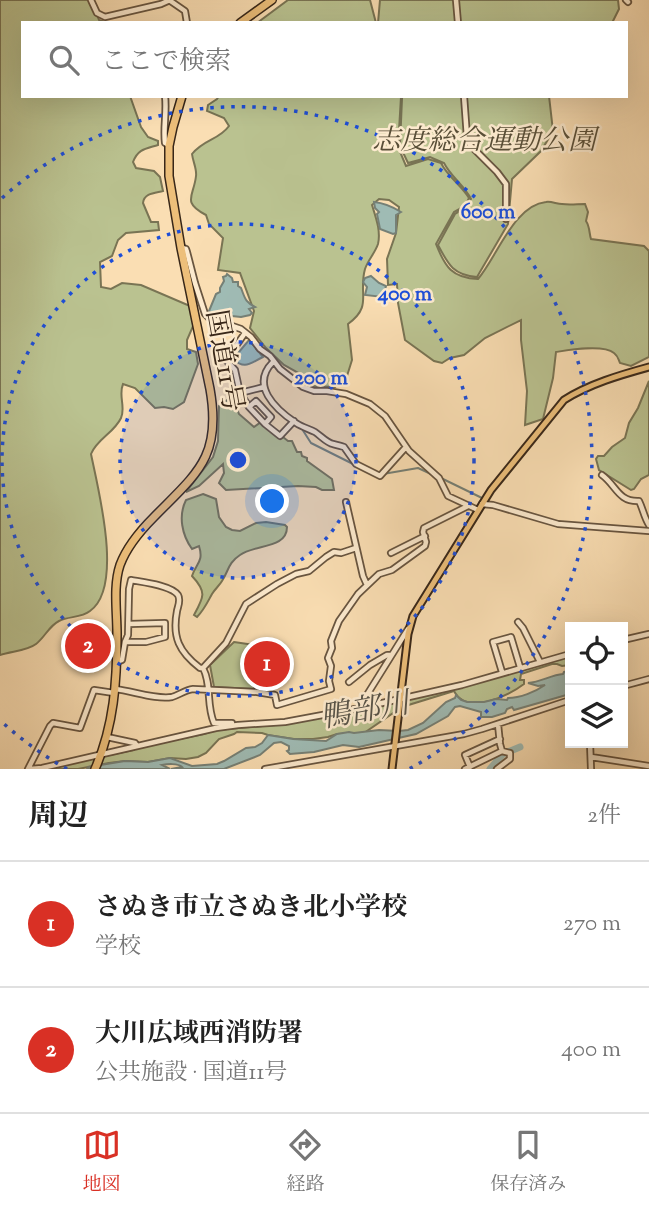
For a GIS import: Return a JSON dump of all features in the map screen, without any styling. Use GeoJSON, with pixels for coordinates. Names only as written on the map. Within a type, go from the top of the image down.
{"type":"FeatureCollection","features":[{"type":"Feature","properties":{"kind":"highway"},"geometry":{"type":"LineString","coordinates":[[243,21],[272,0]]}},
{"type":"Feature","properties":{"kind":"highway","name":"国道11号"},"geometry":{"type":"LineString","coordinates":[[95,769],[107,737],[115,691],[116,591],[120,566],[131,543],[144,527],[198,470],[212,437],[214,411],[169,176],[169,146],[181,98]]}},
{"type":"Feature","properties":{"kind":"main road"},"geometry":{"type":"LineString","coordinates":[[392,769],[409,628],[482,503],[500,477],[564,400],[593,385],[649,367]]}},
{"type":"Feature","properties":{"kind":"street"},"geometry":{"type":"LineString","coordinates":[[91,0],[97,13],[105,18],[169,0],[186,11],[187,21]]}},
{"type":"Feature","properties":{"kind":"street"},"geometry":{"type":"LineString","coordinates":[[456,0],[458,21]]}},
{"type":"Feature","properties":{"kind":"street"},"geometry":{"type":"LineString","coordinates":[[165,98],[164,138],[169,146]]}},
{"type":"Feature","properties":{"kind":"street"},"geometry":{"type":"LineString","coordinates":[[464,98],[470,145],[506,184],[506,219]]}},
{"type":"Feature","properties":{"kind":"street"},"geometry":{"type":"LineString","coordinates":[[181,248],[187,252],[205,314],[209,318],[245,333],[280,369],[309,390],[346,394],[370,404],[385,416],[406,447],[439,478],[448,496],[478,510]]}},
{"type":"Feature","properties":{"kind":"street"},"geometry":{"type":"LineString","coordinates":[[245,333],[226,360],[235,370],[240,393],[249,407],[280,436],[294,421]]}},
{"type":"Feature","properties":{"kind":"street"},"geometry":{"type":"LineString","coordinates":[[273,362],[266,370],[266,396],[294,421],[332,444],[344,447],[356,464],[380,476],[406,447]]}},
{"type":"Feature","properties":{"kind":"street"},"geometry":{"type":"LineString","coordinates":[[240,393],[264,387]]}},
{"type":"Feature","properties":{"kind":"street"},"geometry":{"type":"LineString","coordinates":[[249,407],[256,401],[271,417],[265,424]]}},
{"type":"Feature","properties":{"kind":"street"},"geometry":{"type":"LineString","coordinates":[[602,475],[624,499],[639,501],[649,525]]}},
{"type":"Feature","properties":{"kind":"street"},"geometry":{"type":"LineString","coordinates":[[346,502],[362,576],[367,585]]}},
{"type":"Feature","properties":{"kind":"street"},"geometry":{"type":"LineString","coordinates":[[482,503],[558,524],[649,531]]}},
{"type":"Feature","properties":{"kind":"street"},"geometry":{"type":"LineString","coordinates":[[29,769],[53,723],[80,729],[94,691],[160,697],[173,697],[193,689],[257,692],[275,695],[276,705],[331,689],[331,666],[328,658],[332,648],[331,641],[339,621],[353,600],[379,574],[392,570],[425,546],[424,528],[468,506]]}},
{"type":"Feature","properties":{"kind":"street"},"geometry":{"type":"LineString","coordinates":[[391,553],[425,536]]}},
{"type":"Feature","properties":{"kind":"street"},"geometry":{"type":"LineString","coordinates":[[203,668],[226,643],[246,604],[277,584],[309,571],[334,552],[341,553],[356,548]]}},
{"type":"Feature","properties":{"kind":"street"},"geometry":{"type":"LineString","coordinates":[[117,662],[122,660],[128,635],[131,580],[160,585],[175,592],[179,601],[175,632],[178,643],[181,651],[194,664],[203,668],[207,676],[209,707],[214,723],[238,725]]}},
{"type":"Feature","properties":{"kind":"street"},"geometry":{"type":"LineString","coordinates":[[518,622],[540,662]]}},
{"type":"Feature","properties":{"kind":"street"},"geometry":{"type":"LineString","coordinates":[[125,642],[146,642],[165,637],[165,623],[129,624]]}},
{"type":"Feature","properties":{"kind":"street"},"geometry":{"type":"LineString","coordinates":[[360,708],[409,628]]}},
{"type":"Feature","properties":{"kind":"street"},"geometry":{"type":"LineString","coordinates":[[628,639],[649,634]]}},
{"type":"Feature","properties":{"kind":"street"},"geometry":{"type":"LineString","coordinates":[[502,673],[492,642],[511,637],[520,667]]}},
{"type":"Feature","properties":{"kind":"street"},"geometry":{"type":"LineString","coordinates":[[349,682],[370,665],[391,655]]}},
{"type":"Feature","properties":{"kind":"street"},"geometry":{"type":"LineString","coordinates":[[29,769],[238,725],[285,722],[360,708],[462,685],[565,655]]}},
{"type":"Feature","properties":{"kind":"street"},"geometry":{"type":"LineString","coordinates":[[627,685],[649,679]]}},
{"type":"Feature","properties":{"kind":"street"},"geometry":{"type":"LineString","coordinates":[[265,769],[464,734],[565,702]]}},
{"type":"Feature","properties":{"kind":"street"},"geometry":{"type":"LineString","coordinates":[[497,769],[509,761],[510,754],[504,750],[498,724]]}},
{"type":"Feature","properties":{"kind":"street"},"geometry":{"type":"LineString","coordinates":[[107,737],[135,743],[137,746]]}},
{"type":"Feature","properties":{"kind":"street"},"geometry":{"type":"LineString","coordinates":[[500,739],[465,755],[468,766],[504,750]]}},
{"type":"Feature","properties":{"kind":"street"},"geometry":{"type":"LineString","coordinates":[[590,748],[591,769]]}},
{"type":"Feature","properties":{"kind":"street"},"geometry":{"type":"LineString","coordinates":[[591,757],[649,766]]}},
{"type":"Feature","properties":{"kind":"green space"},"geometry":{"type":"Polygon","coordinates":[[[0,0],[91,0],[99,20],[102,21],[21,21],[21,98],[131,98],[141,127],[148,137],[158,141],[158,145],[140,152],[133,162],[136,168],[154,171],[160,177],[163,191],[148,195],[143,203],[151,222],[158,222],[159,230],[126,233],[118,240],[112,256],[100,262],[101,287],[111,289],[122,283],[141,285],[190,306],[194,324],[187,340],[187,349],[196,352],[198,364],[184,402],[173,409],[155,408],[135,388],[123,384],[121,418],[91,454],[106,537],[105,581],[100,599],[90,611],[56,623],[32,646],[0,655],[0,0]]]}},
{"type":"Feature","properties":{"kind":"green space"},"geometry":{"type":"Polygon","coordinates":[[[288,0],[370,0],[375,21],[260,21],[288,0]]]}},
{"type":"Feature","properties":{"kind":"green space"},"geometry":{"type":"Polygon","coordinates":[[[380,0],[618,0],[619,9],[613,21],[378,21],[380,0]]]}},
{"type":"Feature","properties":{"kind":"green space"},"geometry":{"type":"Polygon","coordinates":[[[401,98],[398,147],[406,166],[428,159],[441,163],[469,198],[465,206],[454,212],[436,244],[446,265],[456,274],[469,278],[478,279],[515,222],[535,205],[546,202],[585,204],[591,239],[644,246],[649,251],[649,357],[631,366],[620,363],[617,356],[609,350],[586,348],[556,352],[543,419],[525,425],[527,391],[521,320],[485,338],[464,355],[442,363],[434,361],[405,340],[397,284],[388,285],[387,259],[396,233],[399,207],[389,200],[379,199],[372,205],[379,239],[365,269],[363,305],[348,324],[352,360],[347,376],[335,387],[305,386],[304,376],[284,365],[250,328],[254,311],[240,273],[218,270],[223,238],[209,224],[206,215],[191,202],[196,173],[192,154],[229,126],[224,118],[207,111],[208,105],[217,99],[401,98]]]}},
{"type":"Feature","properties":{"kind":"green space","name":"志度総合運動公園"},"geometry":{"type":"Polygon","coordinates":[[[402,98],[549,98],[553,131],[541,151],[512,179],[508,224],[477,277],[462,274],[452,267],[438,245],[455,214],[465,208],[471,199],[444,163],[430,157],[408,163],[400,146],[402,98]]]}},
{"type":"Feature","properties":{"kind":"green space"},"geometry":{"type":"Polygon","coordinates":[[[649,381],[649,475],[631,490],[599,470],[596,459],[598,456],[604,456],[625,438],[629,423],[649,381]]]}},
{"type":"Feature","properties":{"kind":"green space"},"geometry":{"type":"Polygon","coordinates":[[[230,398],[239,414],[254,427],[261,422],[279,438],[292,441],[297,452],[301,452],[307,461],[332,479],[334,490],[298,486],[226,490],[219,483],[224,473],[223,464],[199,486],[186,492],[213,457],[218,441],[219,406],[230,398]]]}},
{"type":"Feature","properties":{"kind":"green space"},"geometry":{"type":"Polygon","coordinates":[[[203,494],[216,499],[219,517],[226,527],[232,530],[240,531],[256,523],[266,522],[287,527],[286,534],[276,543],[246,552],[233,561],[197,617],[194,615],[200,604],[202,591],[192,576],[200,559],[200,551],[199,546],[192,549],[189,544],[182,519],[186,500],[203,494]]]}},
{"type":"Feature","properties":{"kind":"green space"},"geometry":{"type":"Polygon","coordinates":[[[234,642],[261,646],[254,689],[214,687],[210,665],[234,642]]]}},
{"type":"Feature","properties":{"kind":"green space"},"geometry":{"type":"Polygon","coordinates":[[[565,656],[565,666],[552,664],[521,674],[520,680],[524,680],[524,684],[498,698],[478,703],[468,702],[454,691],[402,707],[364,733],[294,739],[237,732],[219,739],[206,753],[198,757],[148,762],[125,761],[78,769],[42,769],[216,730],[286,724],[435,693],[565,656]]]}},
{"type":"Feature","properties":{"kind":"water"},"geometry":{"type":"Polygon","coordinates":[[[374,202],[401,212],[396,215],[396,233],[380,229],[377,214],[379,212],[374,202]]]}},
{"type":"Feature","properties":{"kind":"water"},"geometry":{"type":"Polygon","coordinates":[[[227,274],[233,282],[238,282],[246,299],[255,307],[249,309],[252,313],[250,315],[241,317],[213,314],[209,311],[216,294],[220,292],[223,277],[227,274]]]}},
{"type":"Feature","properties":{"kind":"water"},"geometry":{"type":"Polygon","coordinates":[[[371,276],[386,286],[383,297],[365,295],[367,287],[363,282],[371,276]]]}},
{"type":"Feature","properties":{"kind":"water"},"geometry":{"type":"Polygon","coordinates":[[[249,340],[263,357],[248,364],[241,364],[233,359],[249,340]]]}},
{"type":"Feature","properties":{"kind":"water"},"geometry":{"type":"Polygon","coordinates":[[[564,672],[565,695],[514,710],[512,707],[505,713],[492,717],[481,717],[481,712],[455,707],[448,716],[416,734],[359,747],[343,745],[290,754],[287,751],[289,746],[281,742],[274,743],[260,755],[224,769],[171,769],[182,767],[172,764],[162,765],[170,769],[87,769],[125,761],[148,762],[170,758],[192,766],[217,764],[246,748],[255,747],[268,735],[326,741],[337,734],[349,732],[408,730],[423,723],[456,695],[467,702],[507,700],[545,685],[528,683],[564,672]]]}},
{"type":"Feature","properties":{"kind":"waterway"},"geometry":{"type":"LineString","coordinates":[[302,429],[311,443],[355,465]]}},
{"type":"Feature","properties":{"kind":"waterway"},"geometry":{"type":"LineString","coordinates":[[383,474],[418,468],[431,474]]}},
{"type":"Feature","properties":{"kind":"waterway"},"geometry":{"type":"LineString","coordinates":[[443,479],[482,498]]}},
{"type":"Feature","properties":{"kind":"waterway"},"geometry":{"type":"LineString","coordinates":[[634,528],[648,529]]}},
{"type":"Feature","properties":{"kind":"waterway"},"geometry":{"type":"LineString","coordinates":[[490,769],[503,754],[520,747]]}},
{"type":"Feature","properties":{"kind":"place","name":"大川広域西消防署"},"geometry":{"type":"Point","coordinates":[88,646]}},
{"type":"Feature","properties":{"kind":"place","name":"さぬき市立さぬき北小学校"},"geometry":{"type":"Point","coordinates":[267,664]}},
{"type":"Feature","properties":{"kind":"water label","name":"鴨部川"},"geometry":{"type":"Point","coordinates":[365,712]}}]}
